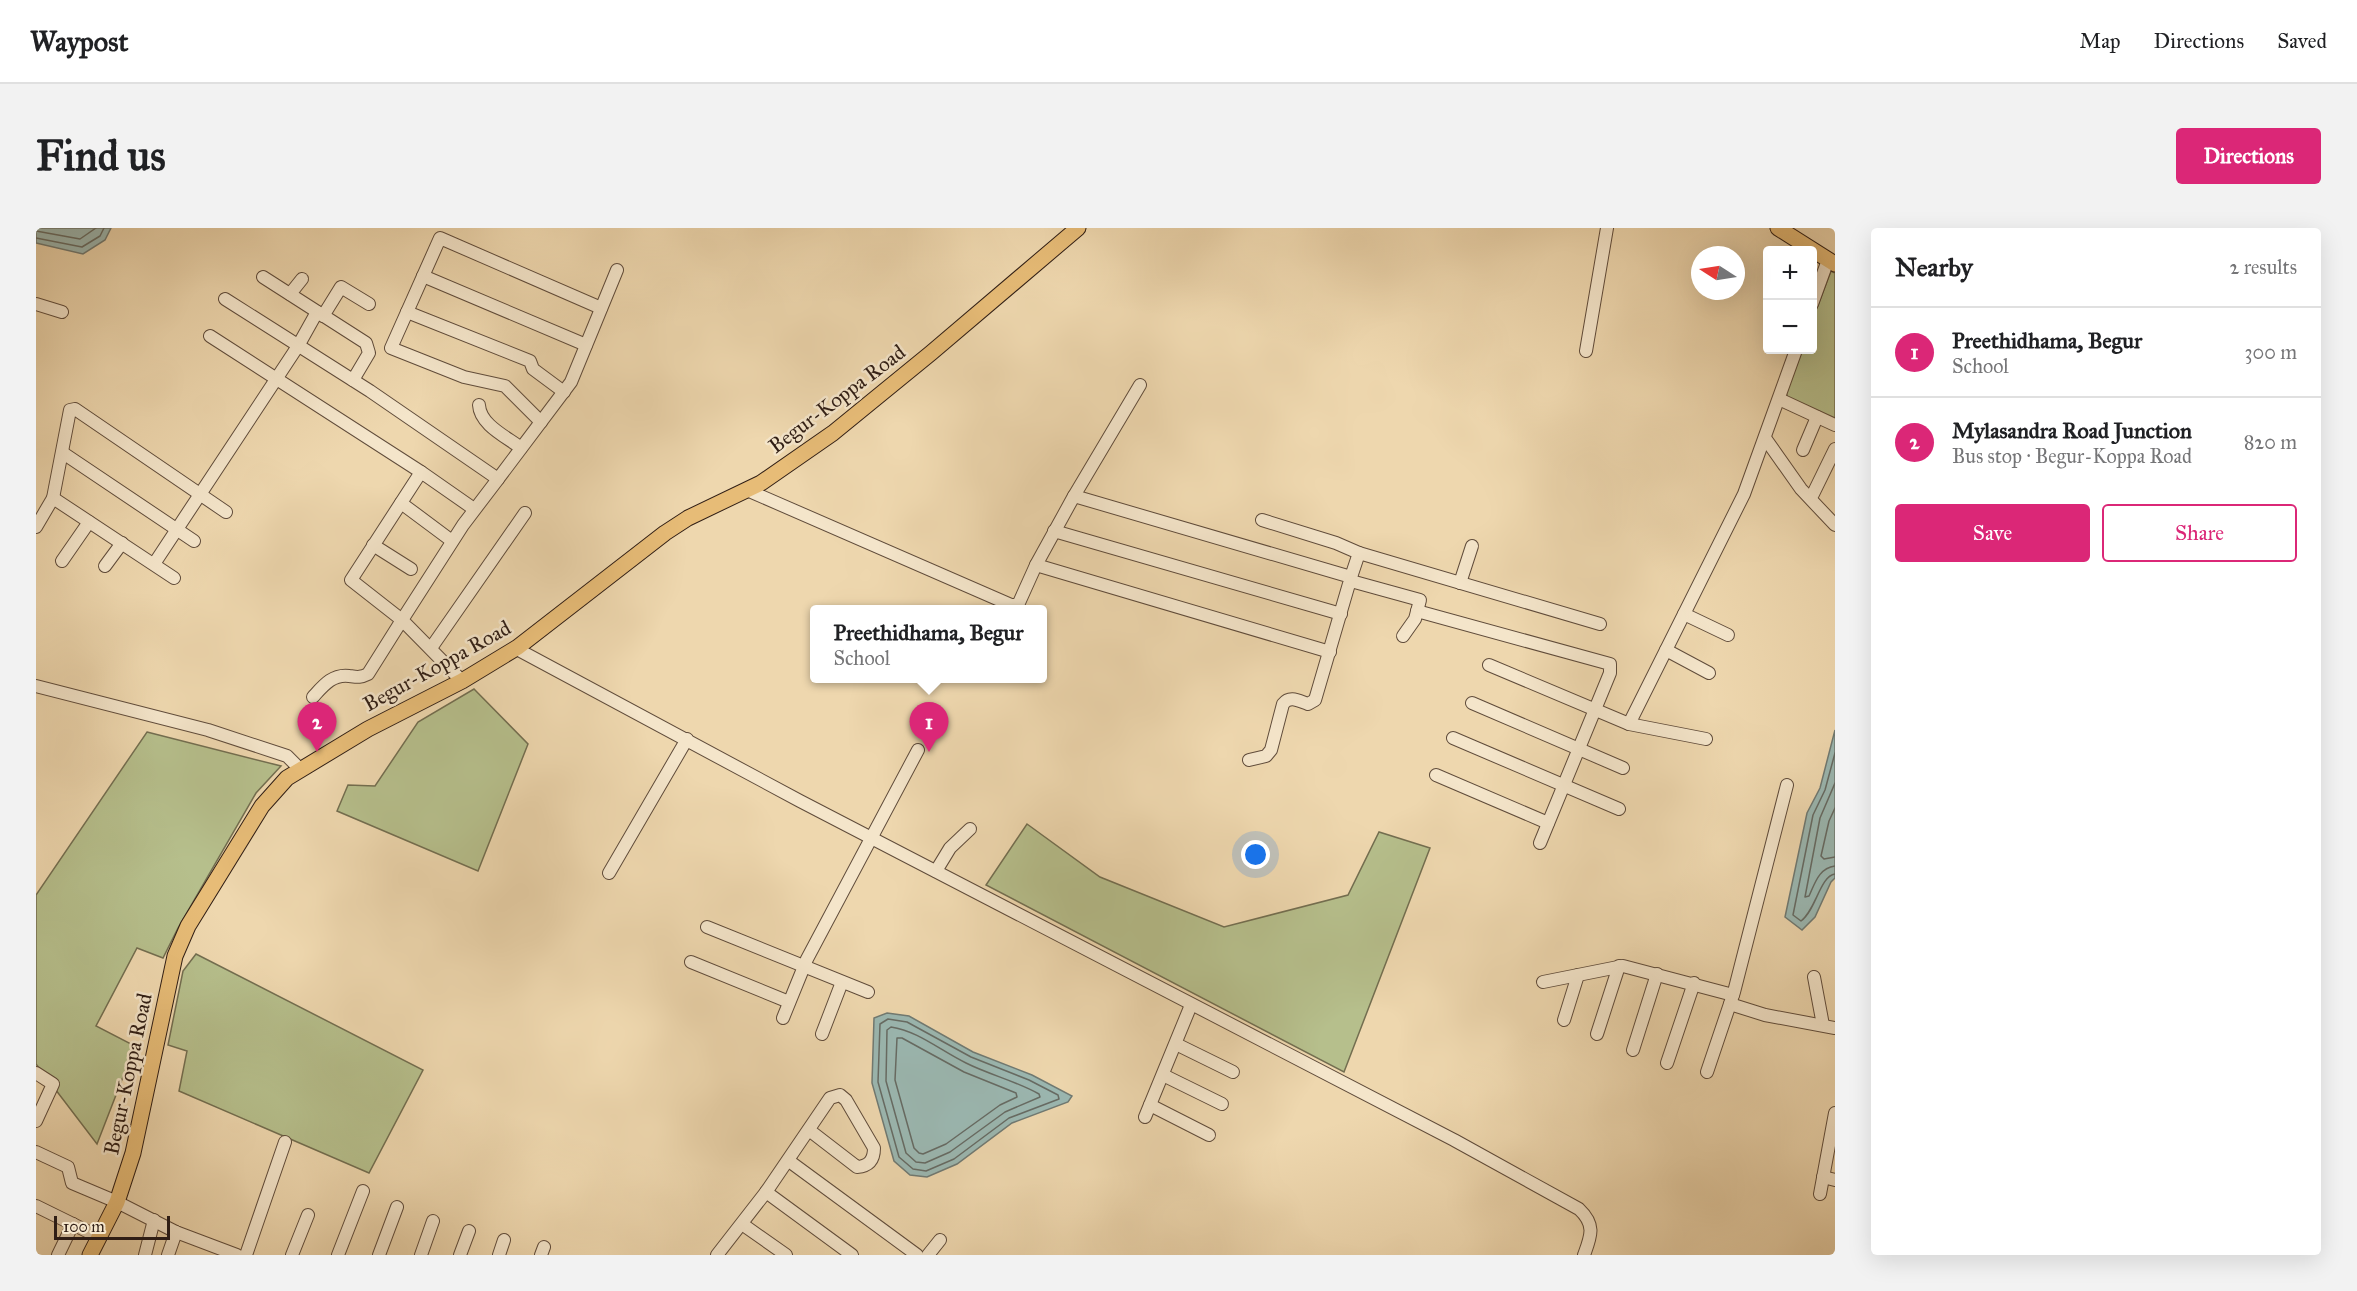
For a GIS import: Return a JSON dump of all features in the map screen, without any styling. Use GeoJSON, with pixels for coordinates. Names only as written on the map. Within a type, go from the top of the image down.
{"type":"FeatureCollection","features":[{"type":"Feature","properties":{"kind":"main road","name":"Begur-Koppa Road"},"geometry":{"type":"LineString","coordinates":[[90,1255],[117,1202],[133,1153],[175,956],[188,926],[262,806],[287,778],[368,729],[462,681],[515,648],[665,532],[688,518],[761,483],[833,433],[940,346],[1078,228]]}},
{"type":"Feature","properties":{"kind":"main road"},"geometry":{"type":"LineString","coordinates":[[1778,228],[1833,261]]}},
{"type":"Feature","properties":{"kind":"street"},"geometry":{"type":"LineString","coordinates":[[1586,351],[1607,228]]}},
{"type":"Feature","properties":{"kind":"street"},"geometry":{"type":"LineString","coordinates":[[541,422],[505,386],[464,377],[391,348],[440,238],[601,308]]}},
{"type":"Feature","properties":{"kind":"street"},"geometry":{"type":"LineString","coordinates":[[1814,300],[1833,261]]}},
{"type":"Feature","properties":{"kind":"street"},"geometry":{"type":"LineString","coordinates":[[313,697],[326,682],[335,677],[346,675],[360,678],[368,674],[474,509],[571,382],[617,270]]}},
{"type":"Feature","properties":{"kind":"street"},"geometry":{"type":"LineString","coordinates":[[423,276],[586,345]]}},
{"type":"Feature","properties":{"kind":"street"},"geometry":{"type":"LineString","coordinates":[[263,277],[366,343],[369,348],[367,358],[353,380]]}},
{"type":"Feature","properties":{"kind":"street"},"geometry":{"type":"LineString","coordinates":[[290,294],[302,279]]}},
{"type":"Feature","properties":{"kind":"street"},"geometry":{"type":"LineString","coordinates":[[154,564],[298,345],[341,287],[369,304]]}},
{"type":"Feature","properties":{"kind":"street"},"geometry":{"type":"LineString","coordinates":[[225,299],[353,380],[498,478]]}},
{"type":"Feature","properties":{"kind":"street"},"geometry":{"type":"LineString","coordinates":[[36,304],[62,312]]}},
{"type":"Feature","properties":{"kind":"street"},"geometry":{"type":"LineString","coordinates":[[407,312],[530,361],[533,369],[564,392]]}},
{"type":"Feature","properties":{"kind":"street"},"geometry":{"type":"LineString","coordinates":[[210,336],[422,472],[474,509]]}},
{"type":"Feature","properties":{"kind":"street"},"geometry":{"type":"LineString","coordinates":[[1629,724],[1744,494],[1795,354]]}},
{"type":"Feature","properties":{"kind":"street"},"geometry":{"type":"LineString","coordinates":[[747,490],[1011,605],[1020,603],[1054,531],[1140,385]]}},
{"type":"Feature","properties":{"kind":"street"},"geometry":{"type":"LineString","coordinates":[[1779,399],[1835,425]]}},
{"type":"Feature","properties":{"kind":"street"},"geometry":{"type":"LineString","coordinates":[[479,405],[479,412],[486,422],[521,448]]}},
{"type":"Feature","properties":{"kind":"street"},"geometry":{"type":"LineString","coordinates":[[36,527],[53,498],[70,410],[75,409],[226,512]]}},
{"type":"Feature","properties":{"kind":"street"},"geometry":{"type":"LineString","coordinates":[[1803,450],[1817,417]]}},
{"type":"Feature","properties":{"kind":"street"},"geometry":{"type":"LineString","coordinates":[[1765,438],[1801,489],[1835,525]]}},
{"type":"Feature","properties":{"kind":"street"},"geometry":{"type":"LineString","coordinates":[[1813,494],[1835,449]]}},
{"type":"Feature","properties":{"kind":"street"},"geometry":{"type":"LineString","coordinates":[[63,453],[194,541]]}},
{"type":"Feature","properties":{"kind":"street"},"geometry":{"type":"LineString","coordinates":[[422,472],[351,580],[402,620],[462,681]]}},
{"type":"Feature","properties":{"kind":"street"},"geometry":{"type":"LineString","coordinates":[[1074,496],[1420,600],[1414,620],[1403,636]]}},
{"type":"Feature","properties":{"kind":"street"},"geometry":{"type":"LineString","coordinates":[[53,498],[174,578]]}},
{"type":"Feature","properties":{"kind":"street"},"geometry":{"type":"LineString","coordinates":[[401,503],[452,541]]}},
{"type":"Feature","properties":{"kind":"street"},"geometry":{"type":"LineString","coordinates":[[431,648],[525,513]]}},
{"type":"Feature","properties":{"kind":"street"},"geometry":{"type":"LineString","coordinates":[[1262,520],[1359,553],[1600,624]]}},
{"type":"Feature","properties":{"kind":"street"},"geometry":{"type":"LineString","coordinates":[[62,561],[89,522]]}},
{"type":"Feature","properties":{"kind":"street"},"geometry":{"type":"LineString","coordinates":[[1054,531],[1341,614]]}},
{"type":"Feature","properties":{"kind":"street"},"geometry":{"type":"LineString","coordinates":[[105,566],[122,543]]}},
{"type":"Feature","properties":{"kind":"street"},"geometry":{"type":"LineString","coordinates":[[373,545],[411,569]]}},
{"type":"Feature","properties":{"kind":"street"},"geometry":{"type":"LineString","coordinates":[[1460,583],[1472,546]]}},
{"type":"Feature","properties":{"kind":"street"},"geometry":{"type":"LineString","coordinates":[[1249,760],[1266,756],[1271,750],[1283,704],[1286,701],[1292,699],[1308,704],[1315,700],[1359,553]]}},
{"type":"Feature","properties":{"kind":"street"},"geometry":{"type":"LineString","coordinates":[[1036,565],[1330,652]]}},
{"type":"Feature","properties":{"kind":"street"},"geometry":{"type":"LineString","coordinates":[[1417,611],[1610,664],[1610,673],[1540,843]]}},
{"type":"Feature","properties":{"kind":"street"},"geometry":{"type":"LineString","coordinates":[[1684,614],[1728,635]]}},
{"type":"Feature","properties":{"kind":"street"},"geometry":{"type":"LineString","coordinates":[[515,648],[1191,1005],[1436,1131],[1579,1209],[1587,1217],[1591,1228],[1584,1255]]}},
{"type":"Feature","properties":{"kind":"street"},"geometry":{"type":"LineString","coordinates":[[1666,650],[1709,673]]}},
{"type":"Feature","properties":{"kind":"street"},"geometry":{"type":"LineString","coordinates":[[1489,665],[1629,724],[1706,739]]}},
{"type":"Feature","properties":{"kind":"street"},"geometry":{"type":"LineString","coordinates":[[36,686],[208,730],[287,756],[300,769]]}},
{"type":"Feature","properties":{"kind":"street"},"geometry":{"type":"LineString","coordinates":[[1472,703],[1623,768]]}},
{"type":"Feature","properties":{"kind":"street"},"geometry":{"type":"LineString","coordinates":[[1453,738],[1618,809]]}},
{"type":"Feature","properties":{"kind":"street"},"geometry":{"type":"LineString","coordinates":[[609,873],[687,739]]}},
{"type":"Feature","properties":{"kind":"street"},"geometry":{"type":"LineString","coordinates":[[783,1018],[803,966],[918,750]]}},
{"type":"Feature","properties":{"kind":"street"},"geometry":{"type":"LineString","coordinates":[[1436,775],[1548,823]]}},
{"type":"Feature","properties":{"kind":"street"},"geometry":{"type":"LineString","coordinates":[[1707,1072],[1731,1000],[1787,785]]}},
{"type":"Feature","properties":{"kind":"street"},"geometry":{"type":"LineString","coordinates":[[936,871],[956,841],[970,829]]}},
{"type":"Feature","properties":{"kind":"street"},"geometry":{"type":"LineString","coordinates":[[707,927],[868,992]]}},
{"type":"Feature","properties":{"kind":"street"},"geometry":{"type":"LineString","coordinates":[[691,962],[789,1002]]}},
{"type":"Feature","properties":{"kind":"street"},"geometry":{"type":"LineString","coordinates":[[1597,1034],[1619,966]]}},
{"type":"Feature","properties":{"kind":"street"},"geometry":{"type":"LineString","coordinates":[[1543,982],[1619,966],[1694,983],[1765,1015],[1829,1026],[1814,977]]}},
{"type":"Feature","properties":{"kind":"street"},"geometry":{"type":"LineString","coordinates":[[1633,1050],[1657,974]]}},
{"type":"Feature","properties":{"kind":"street"},"geometry":{"type":"LineString","coordinates":[[1564,1020],[1578,975]]}},
{"type":"Feature","properties":{"kind":"street"},"geometry":{"type":"LineString","coordinates":[[822,1034],[842,982]]}},
{"type":"Feature","properties":{"kind":"street"},"geometry":{"type":"LineString","coordinates":[[1667,1062],[1694,983]]}},
{"type":"Feature","properties":{"kind":"street"},"geometry":{"type":"LineString","coordinates":[[1191,1005],[1148,1111],[1209,1136]]}},
{"type":"Feature","properties":{"kind":"street"},"geometry":{"type":"LineString","coordinates":[[1176,1044],[1233,1072]]}},
{"type":"Feature","properties":{"kind":"street"},"geometry":{"type":"LineString","coordinates":[[36,1072],[53,1084],[37,1114]]}},
{"type":"Feature","properties":{"kind":"street"},"geometry":{"type":"LineString","coordinates":[[1163,1075],[1221,1104]]}},
{"type":"Feature","properties":{"kind":"street"},"geometry":{"type":"LineString","coordinates":[[719,1254],[789,1161],[809,1130],[831,1098],[840,1095],[846,1100],[874,1148],[874,1156],[864,1167],[857,1167],[809,1130]]}},
{"type":"Feature","properties":{"kind":"street"},"geometry":{"type":"LineString","coordinates":[[1820,1194],[1829,1179],[1835,1113]]}},
{"type":"Feature","properties":{"kind":"street"},"geometry":{"type":"LineString","coordinates":[[246,1255],[285,1142]]}},
{"type":"Feature","properties":{"kind":"street"},"geometry":{"type":"LineString","coordinates":[[36,1152],[68,1167],[72,1183],[117,1202],[176,1232],[237,1255]]}},
{"type":"Feature","properties":{"kind":"street"},"geometry":{"type":"LineString","coordinates":[[789,1161],[917,1255]]}},
{"type":"Feature","properties":{"kind":"street"},"geometry":{"type":"LineString","coordinates":[[338,1255],[363,1191]]}},
{"type":"Feature","properties":{"kind":"street"},"geometry":{"type":"LineString","coordinates":[[766,1192],[852,1255]]}},
{"type":"Feature","properties":{"kind":"street"},"geometry":{"type":"LineString","coordinates":[[379,1255],[397,1206]]}},
{"type":"Feature","properties":{"kind":"street"},"geometry":{"type":"LineString","coordinates":[[38,1211],[99,1237]]}},
{"type":"Feature","properties":{"kind":"street"},"geometry":{"type":"LineString","coordinates":[[292,1255],[308,1215]]}},
{"type":"Feature","properties":{"kind":"street"},"geometry":{"type":"LineString","coordinates":[[145,1255],[154,1220]]}},
{"type":"Feature","properties":{"kind":"street"},"geometry":{"type":"LineString","coordinates":[[421,1255],[433,1221]]}},
{"type":"Feature","properties":{"kind":"street"},"geometry":{"type":"LineString","coordinates":[[58,1255],[73,1224]]}},
{"type":"Feature","properties":{"kind":"street"},"geometry":{"type":"LineString","coordinates":[[742,1224],[786,1255]]}},
{"type":"Feature","properties":{"kind":"street"},"geometry":{"type":"LineString","coordinates":[[460,1255],[469,1231]]}},
{"type":"Feature","properties":{"kind":"street"},"geometry":{"type":"LineString","coordinates":[[168,1255],[176,1232]]}},
{"type":"Feature","properties":{"kind":"street"},"geometry":{"type":"LineString","coordinates":[[499,1255],[504,1240]]}},
{"type":"Feature","properties":{"kind":"street"},"geometry":{"type":"LineString","coordinates":[[928,1255],[940,1240]]}},
{"type":"Feature","properties":{"kind":"green space"},"geometry":{"type":"Polygon","coordinates":[[[1831,271],[1835,273],[1835,419],[1788,399],[1785,389],[1798,354],[1817,354],[1817,308],[1831,271]]]}},
{"type":"Feature","properties":{"kind":"green space"},"geometry":{"type":"Polygon","coordinates":[[[474,689],[528,744],[478,871],[337,811],[348,785],[375,786],[418,722],[474,689]]]}},
{"type":"Feature","properties":{"kind":"green space"},"geometry":{"type":"Polygon","coordinates":[[[147,732],[281,766],[256,793],[163,958],[137,948],[96,1026],[135,1046],[97,1144],[36,1064],[36,895],[147,732]]]}},
{"type":"Feature","properties":{"kind":"green space"},"geometry":{"type":"Polygon","coordinates":[[[1027,824],[1100,877],[1224,927],[1348,895],[1379,832],[1430,848],[1344,1072],[986,885],[1027,824]]]}},
{"type":"Feature","properties":{"kind":"green space"},"geometry":{"type":"Polygon","coordinates":[[[196,954],[423,1070],[369,1173],[179,1091],[187,1051],[168,1045],[183,971],[196,954]]]}},
{"type":"Feature","properties":{"kind":"water"},"geometry":{"type":"Polygon","coordinates":[[[36,228],[111,228],[105,240],[83,254],[36,243],[36,228]]]}},
{"type":"Feature","properties":{"kind":"water"},"geometry":{"type":"Polygon","coordinates":[[[1835,730],[1835,878],[1815,917],[1802,930],[1785,917],[1807,813],[1820,788],[1835,730]]]}},
{"type":"Feature","properties":{"kind":"water"},"geometry":{"type":"Polygon","coordinates":[[[887,1013],[909,1016],[973,1052],[1032,1075],[1072,1096],[1068,1102],[1012,1123],[957,1164],[927,1177],[910,1175],[894,1161],[872,1083],[874,1018],[887,1013]]]}},
{"type":"Feature","properties":{"kind":"place","name":"Mylasandra Road Junction"},"geometry":{"type":"Point","coordinates":[317,752]}},
{"type":"Feature","properties":{"kind":"place","name":"Preethidhama, Begur"},"geometry":{"type":"Point","coordinates":[929,752]}}]}
